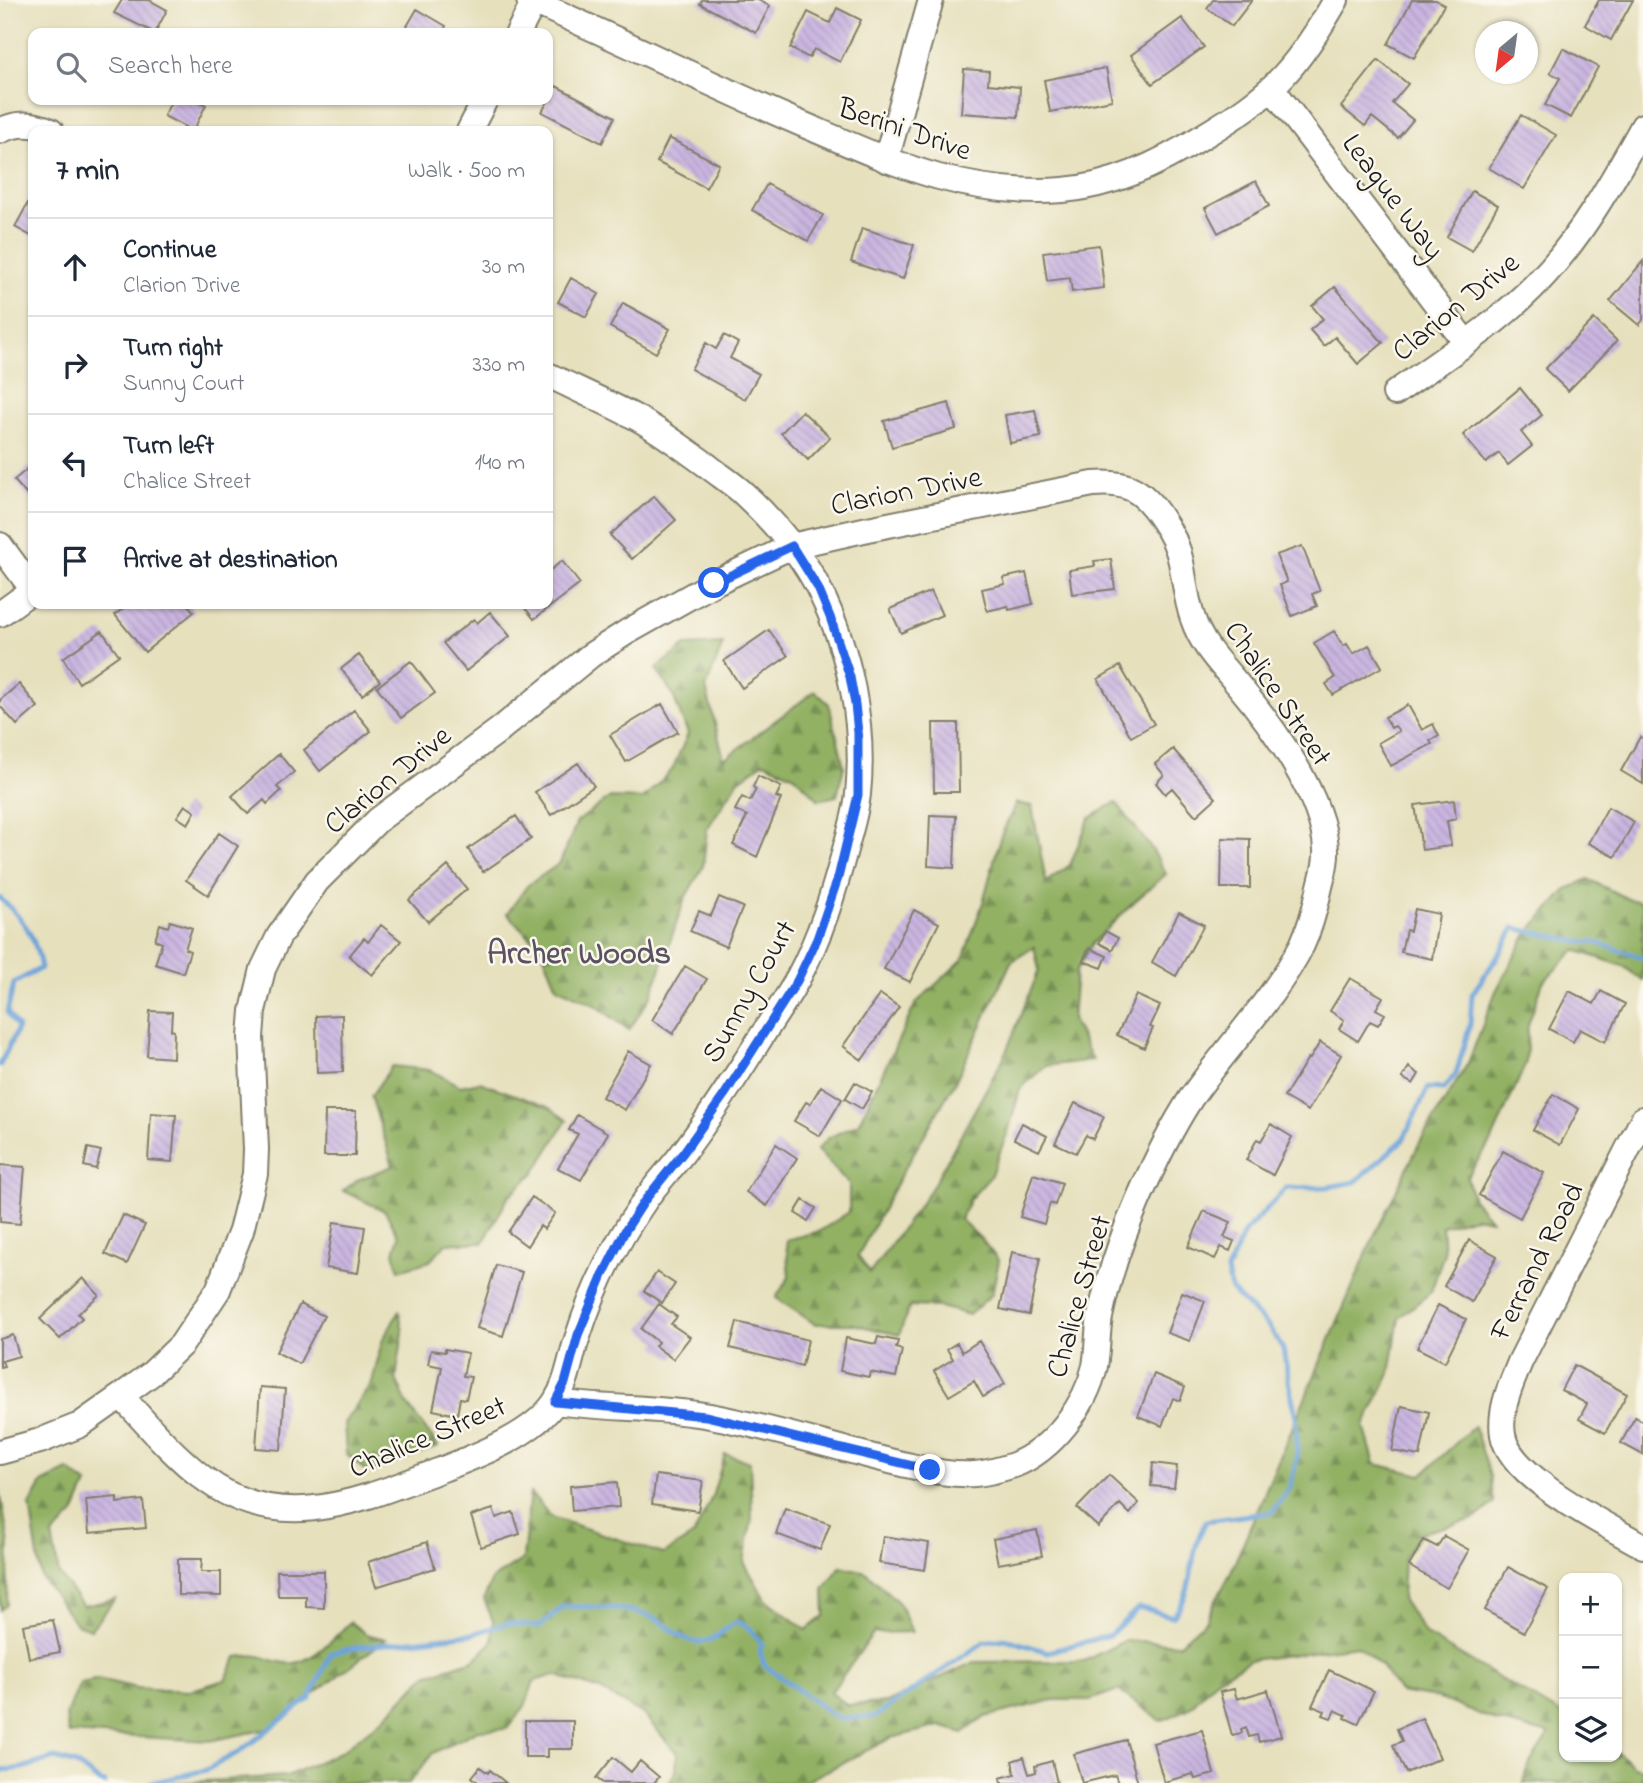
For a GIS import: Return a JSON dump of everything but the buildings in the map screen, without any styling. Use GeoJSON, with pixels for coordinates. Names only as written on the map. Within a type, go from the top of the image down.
{"type":"FeatureCollection","features":[{"type":"Feature","properties":{"kind":"street"},"geometry":{"type":"LineString","coordinates":[[886,160],[930,0]]}},
{"type":"Feature","properties":{"kind":"street","name":"Berini Drive"},"geometry":{"type":"LineString","coordinates":[[532,1],[729,93],[886,160],[950,181],[994,188],[1062,190],[1124,176],[1175,155],[1225,123],[1272,88],[1298,58],[1336,0]]}},
{"type":"Feature","properties":{"kind":"street"},"geometry":{"type":"LineString","coordinates":[[521,28],[532,1]]}},
{"type":"Feature","properties":{"kind":"street","name":"League Way"},"geometry":{"type":"LineString","coordinates":[[1272,88],[1466,343]]}},
{"type":"Feature","properties":{"kind":"street"},"geometry":{"type":"LineString","coordinates":[[472,126],[482,105]]}},
{"type":"Feature","properties":{"kind":"street"},"geometry":{"type":"LineString","coordinates":[[0,131],[8,126],[27,123],[36,126]]}},
{"type":"Feature","properties":{"kind":"street","name":"Clarion Drive"},"geometry":{"type":"LineString","coordinates":[[1395,393],[1505,312],[1551,268],[1604,194],[1643,126]]}},
{"type":"Feature","properties":{"kind":"street","name":"Sunny Court"},"geometry":{"type":"LineString","coordinates":[[553,377],[665,436],[740,491],[792,546],[818,588],[830,617],[850,677],[858,733],[858,795],[838,878],[817,939],[797,981],[725,1094],[645,1200],[625,1231],[578,1335],[565,1383],[555,1402]]}},
{"type":"Feature","properties":{"kind":"street","name":"Clarion Drive"},"geometry":{"type":"LineString","coordinates":[[0,1452],[40,1441],[80,1425],[151,1374],[181,1344],[207,1308],[226,1274],[250,1202],[255,1174],[251,1037],[257,990],[263,970],[279,936],[317,881],[378,820],[498,731],[592,655],[666,609],[792,546],[868,528],[1110,483]]}},
{"type":"Feature","properties":{"kind":"street","name":"Chalice Street"},"geometry":{"type":"LineString","coordinates":[[121,1396],[204,1479],[230,1494],[260,1506],[281,1509],[328,1508],[362,1500],[466,1460],[530,1427],[555,1402],[706,1416],[858,1454],[961,1474],[998,1470],[1033,1457],[1072,1415],[1087,1389],[1094,1370],[1105,1298],[1138,1201],[1171,1133],[1190,1100],[1287,970],[1303,944],[1314,914],[1327,858],[1321,823],[1293,761],[1260,713],[1205,645],[1186,598],[1181,560],[1168,529],[1149,499],[1130,487],[1110,483]]}},
{"type":"Feature","properties":{"kind":"street"},"geometry":{"type":"LineString","coordinates":[[0,545],[28,583]]}},
{"type":"Feature","properties":{"kind":"street"},"geometry":{"type":"LineString","coordinates":[[0,614],[28,594]]}},
{"type":"Feature","properties":{"kind":"street","name":"Ferrand Road"},"geometry":{"type":"LineString","coordinates":[[1643,1119],[1520,1362],[1503,1413],[1503,1436],[1522,1468],[1548,1489],[1643,1546]]}},
{"type":"Feature","properties":{"kind":"green space"},"geometry":{"type":"Polygon","coordinates":[[[723,644],[706,688],[724,759],[815,691],[829,704],[844,766],[837,796],[819,800],[795,776],[764,762],[738,781],[707,829],[703,867],[686,896],[651,996],[629,1030],[597,1006],[557,987],[541,948],[507,914],[527,886],[560,863],[577,822],[609,798],[643,799],[672,770],[688,734],[672,693],[656,669],[685,646],[723,644]]]}},
{"type":"Feature","properties":{"kind":"green space"},"geometry":{"type":"Polygon","coordinates":[[[1116,802],[1152,849],[1166,874],[1091,945],[1076,971],[1072,1020],[1093,1060],[1045,1066],[1020,1089],[1009,1129],[990,1177],[970,1199],[960,1219],[999,1261],[992,1294],[969,1315],[940,1307],[910,1306],[899,1335],[853,1324],[815,1324],[776,1298],[789,1277],[786,1240],[820,1231],[849,1212],[849,1184],[817,1150],[828,1138],[858,1124],[916,1003],[963,959],[983,902],[1000,838],[1016,803],[1032,806],[1046,882],[1070,865],[1089,819],[1116,802]],[[1034,947],[1011,962],[955,1082],[858,1256],[870,1273],[931,1189],[1004,1057],[1039,970],[1034,947]]]}},
{"type":"Feature","properties":{"kind":"green space"},"geometry":{"type":"Polygon","coordinates":[[[1588,879],[1628,899],[1643,902],[1643,981],[1623,966],[1575,950],[1543,982],[1528,1025],[1526,1063],[1493,1138],[1467,1177],[1473,1199],[1491,1220],[1475,1217],[1442,1226],[1444,1253],[1431,1292],[1399,1318],[1390,1374],[1364,1426],[1375,1464],[1422,1475],[1474,1426],[1490,1475],[1494,1503],[1474,1519],[1421,1533],[1404,1558],[1402,1599],[1426,1635],[1559,1713],[1559,1762],[1622,1762],[1622,1756],[1634,1767],[1643,1769],[1643,1783],[1523,1783],[1530,1763],[1549,1734],[1497,1721],[1437,1698],[1399,1692],[1381,1666],[1358,1646],[1250,1660],[1217,1679],[1188,1709],[1161,1721],[1118,1690],[1090,1700],[1053,1700],[985,1717],[963,1733],[940,1726],[891,1738],[803,1783],[669,1783],[676,1771],[677,1753],[643,1714],[600,1690],[555,1675],[534,1681],[525,1706],[507,1729],[478,1730],[433,1753],[409,1783],[172,1783],[287,1776],[342,1751],[383,1719],[426,1675],[474,1660],[492,1642],[493,1621],[484,1599],[492,1579],[523,1559],[530,1492],[551,1517],[663,1554],[694,1535],[712,1497],[725,1454],[750,1462],[752,1518],[744,1562],[765,1599],[806,1630],[825,1615],[824,1589],[841,1566],[866,1572],[899,1603],[912,1632],[874,1633],[831,1692],[847,1705],[886,1703],[974,1662],[1084,1661],[1126,1640],[1179,1644],[1205,1621],[1230,1574],[1374,1236],[1420,1142],[1468,1063],[1496,991],[1527,934],[1567,889],[1588,879]]]}},
{"type":"Feature","properties":{"kind":"green space"},"geometry":{"type":"Polygon","coordinates":[[[392,1066],[430,1070],[460,1086],[480,1082],[548,1107],[567,1120],[534,1173],[509,1196],[483,1243],[446,1243],[430,1261],[399,1270],[394,1252],[399,1236],[385,1211],[343,1191],[357,1180],[393,1166],[371,1096],[392,1066]]]}},
{"type":"Feature","properties":{"kind":"green space"},"geometry":{"type":"Polygon","coordinates":[[[399,1311],[403,1332],[396,1379],[407,1404],[438,1446],[367,1473],[346,1453],[344,1423],[372,1383],[382,1341],[399,1311]]]}},
{"type":"Feature","properties":{"kind":"green space"},"geometry":{"type":"Polygon","coordinates":[[[68,1470],[87,1484],[74,1514],[52,1536],[59,1574],[83,1606],[115,1599],[91,1629],[76,1624],[41,1577],[30,1505],[42,1483],[68,1470]]]}},
{"type":"Feature","properties":{"kind":"green space"},"geometry":{"type":"Polygon","coordinates":[[[0,1491],[9,1544],[7,1604],[0,1610],[0,1491]]]}},
{"type":"Feature","properties":{"kind":"green space"},"geometry":{"type":"Polygon","coordinates":[[[350,1622],[366,1634],[386,1639],[268,1729],[209,1741],[68,1733],[66,1715],[80,1683],[98,1679],[137,1688],[188,1691],[225,1680],[237,1657],[258,1656],[286,1663],[304,1660],[321,1650],[350,1622]]]}},
{"type":"Feature","properties":{"kind":"waterway"},"geometry":{"type":"LineString","coordinates":[[0,898],[28,929],[36,946],[41,968],[14,983],[7,1012],[18,1028],[0,1065]]}},
{"type":"Feature","properties":{"kind":"waterway"},"geometry":{"type":"LineString","coordinates":[[151,1783],[206,1770],[239,1752],[310,1698],[331,1653],[472,1634],[508,1623],[539,1627],[564,1606],[633,1611],[656,1619],[695,1642],[710,1640],[737,1622],[750,1628],[762,1644],[760,1651],[764,1665],[837,1718],[874,1717],[984,1642],[1006,1639],[1048,1652],[1110,1635],[1138,1608],[1173,1616],[1184,1599],[1197,1542],[1206,1521],[1272,1512],[1290,1487],[1297,1458],[1296,1418],[1283,1349],[1269,1327],[1231,1290],[1227,1271],[1244,1233],[1286,1188],[1328,1187],[1355,1182],[1403,1140],[1428,1088],[1444,1089],[1456,1074],[1470,1024],[1472,994],[1514,928],[1580,942],[1595,942],[1643,958]]}},
{"type":"Feature","properties":{"kind":"waterway"},"geometry":{"type":"LineString","coordinates":[[0,1771],[22,1768],[55,1758],[76,1764],[105,1783]]}},
{"type":"Feature","properties":{"kind":"district","name":"Archer Woods"},"geometry":{"type":"Point","coordinates":[579,952]}},
{"type":"Feature","properties":{"kind":"route"},"geometry":{"type":"LineString","coordinates":[[714,583],[792,546],[818,588],[842,649],[855,704],[859,765],[854,817],[827,916],[797,981],[725,1094],[645,1200],[625,1231],[578,1335],[565,1383],[555,1402],[706,1416],[930,1470]]}}]}
